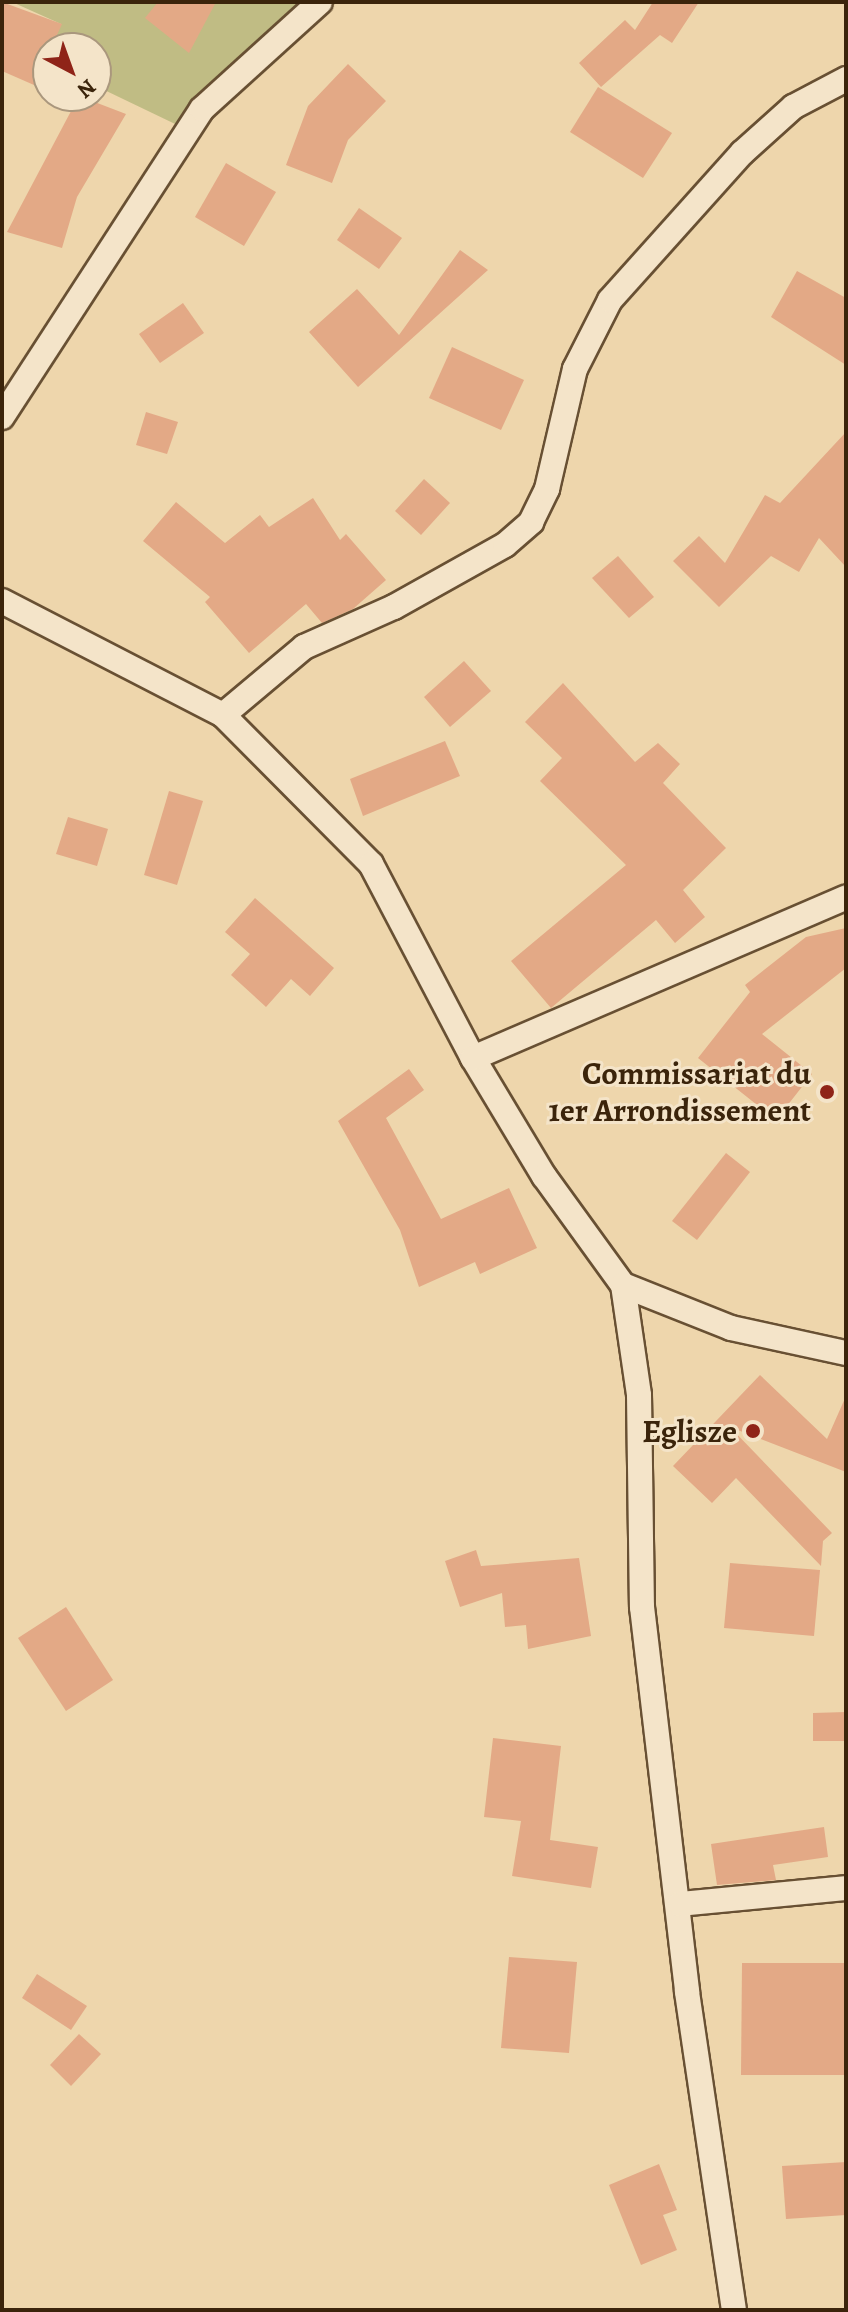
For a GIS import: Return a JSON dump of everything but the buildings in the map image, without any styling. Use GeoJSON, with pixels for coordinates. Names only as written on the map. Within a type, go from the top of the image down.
{"type":"FeatureCollection","features":[{"type":"Feature","properties":{"kind":"street"},"geometry":{"type":"LineString","coordinates":[[2,417],[202,109],[320,2]]}},
{"type":"Feature","properties":{"kind":"street"},"geometry":{"type":"LineString","coordinates":[[223,715],[304,647],[394,607],[505,545],[531,522],[547,489],[575,369],[610,300],[742,153],[793,107],[846,79]]}},
{"type":"Feature","properties":{"kind":"street"},"geometry":{"type":"LineString","coordinates":[[2,601],[223,715],[371,864],[473,1058],[544,1176],[623,1285],[639,1395],[642,1607],[734,2310]]}},
{"type":"Feature","properties":{"kind":"street"},"geometry":{"type":"LineString","coordinates":[[473,1058],[846,897]]}},
{"type":"Feature","properties":{"kind":"street"},"geometry":{"type":"LineString","coordinates":[[623,1285],[731,1328],[846,1353]]}},
{"type":"Feature","properties":{"kind":"street"},"geometry":{"type":"LineString","coordinates":[[680,1904],[846,1888]]}},
{"type":"Feature","properties":{"kind":"shaded area"},"geometry":{"type":"Polygon","coordinates":[[[12,2],[316,2],[198,135],[112,94],[112,32],[58,32],[61,24],[12,2]]]}},
{"type":"Feature","properties":{"kind":"place","name":"Commissariat du 1er Arrondissement"},"geometry":{"type":"Point","coordinates":[827,1092]}},
{"type":"Feature","properties":{"kind":"place","name":"Eglisze"},"geometry":{"type":"Point","coordinates":[753,1431]}}]}
